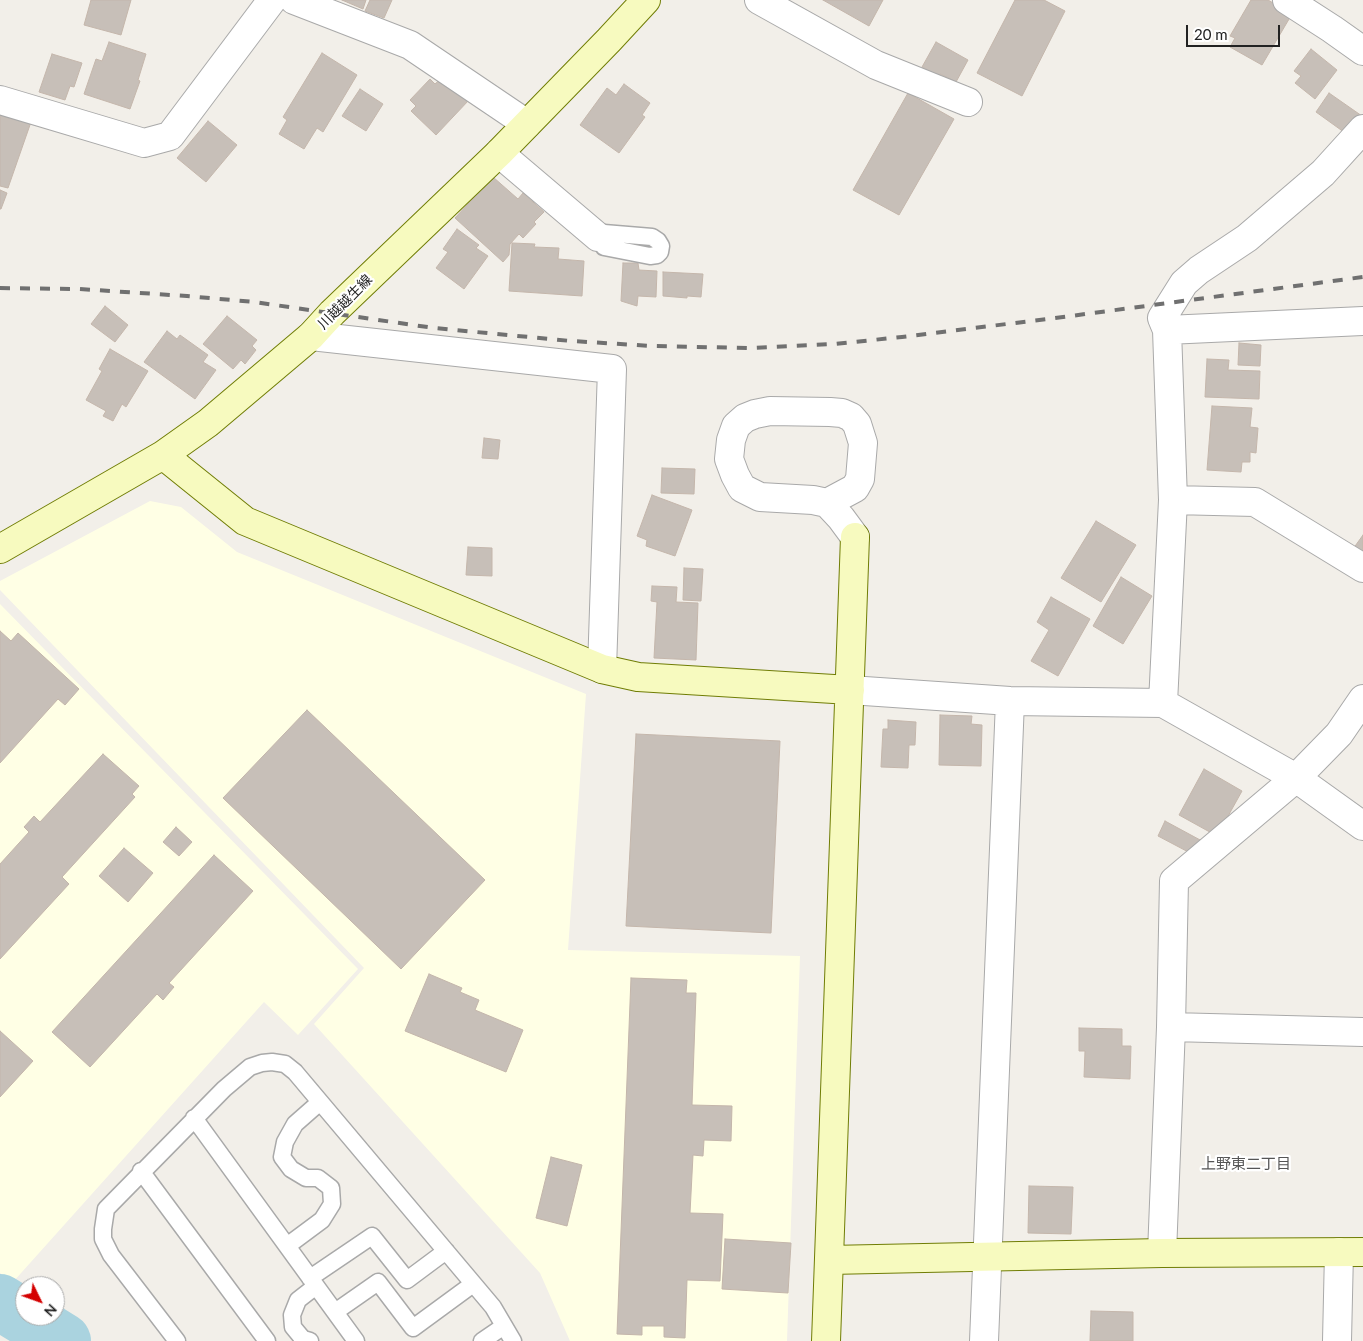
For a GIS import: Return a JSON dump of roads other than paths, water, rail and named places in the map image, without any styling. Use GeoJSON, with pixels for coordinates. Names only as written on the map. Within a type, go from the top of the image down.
{"type":"FeatureCollection","features":[{"type":"Feature","properties":{"kind":"street"},"geometry":{"type":"LineString","coordinates":[[0,100],[144,143],[170,136],[272,0]]}},
{"type":"Feature","properties":{"kind":"street"},"geometry":{"type":"LineString","coordinates":[[294,0],[410,44],[527,124]]}},
{"type":"Feature","properties":{"kind":"street","name":"川越越生線"},"geometry":{"type":"LineString","coordinates":[[0,549],[162,454],[208,423],[311,336],[332,313],[499,153],[646,0]]}},
{"type":"Feature","properties":{"kind":"street"},"geometry":{"type":"LineString","coordinates":[[759,0],[876,65],[968,102]]}},
{"type":"Feature","properties":{"kind":"street"},"geometry":{"type":"LineString","coordinates":[[1287,0],[1363,51]]}},
{"type":"Feature","properties":{"kind":"street"},"geometry":{"type":"LineString","coordinates":[[1163,703],[1173,500],[1167,330],[1162,318],[1184,283],[1199,270],[1247,238],[1323,173],[1363,129]]}},
{"type":"Feature","properties":{"kind":"street"},"geometry":{"type":"LineString","coordinates":[[499,153],[598,236]]}},
{"type":"Feature","properties":{"kind":"street"},"geometry":{"type":"LineString","coordinates":[[1167,330],[1363,321]]}},
{"type":"Feature","properties":{"kind":"street"},"geometry":{"type":"LineString","coordinates":[[311,336],[612,369],[602,669]]}},
{"type":"Feature","properties":{"kind":"street"},"geometry":{"type":"LineString","coordinates":[[826,1341],[855,537],[863,443],[857,424],[851,417],[842,413],[770,411],[745,418],[736,426],[731,440],[729,459],[742,488],[760,497],[812,500],[827,503],[842,518],[855,537]]}},
{"type":"Feature","properties":{"kind":"street"},"geometry":{"type":"LineString","coordinates":[[162,454],[245,521],[602,669],[638,676],[1010,701],[1163,703],[1296,778],[1363,826]]}},
{"type":"Feature","properties":{"kind":"street"},"geometry":{"type":"LineString","coordinates":[[827,503],[855,488],[860,479],[862,464]]}},
{"type":"Feature","properties":{"kind":"street"},"geometry":{"type":"LineString","coordinates":[[1173,500],[1255,502],[1363,568]]}},
{"type":"Feature","properties":{"kind":"street"},"geometry":{"type":"LineString","coordinates":[[1162,1253],[1171,1027],[1174,881],[1296,778],[1339,734],[1363,699]]}},
{"type":"Feature","properties":{"kind":"street"},"geometry":{"type":"LineString","coordinates":[[984,1341],[1010,701]]}},
{"type":"Feature","properties":{"kind":"street"},"geometry":{"type":"LineString","coordinates":[[1171,1027],[1363,1032]]}},
{"type":"Feature","properties":{"kind":"street"},"geometry":{"type":"LineString","coordinates":[[829,1260],[1162,1253],[1351,1252],[1337,1341]]}},
{"type":"Feature","properties":{"kind":"lane"},"geometry":{"type":"LineString","coordinates":[[178,1341],[110,1255],[103,1239],[106,1208],[224,1089],[250,1067],[272,1062],[285,1064],[295,1072],[493,1307],[513,1341]]}},
{"type":"Feature","properties":{"kind":"lane"},"geometry":{"type":"LineString","coordinates":[[287,1246],[322,1220],[332,1204],[331,1188],[318,1178],[306,1178],[291,1169],[282,1157],[285,1142],[295,1124],[320,1102]]}},
{"type":"Feature","properties":{"kind":"lane"},"geometry":{"type":"LineString","coordinates":[[194,1118],[356,1341]]}},
{"type":"Feature","properties":{"kind":"lane"},"geometry":{"type":"LineString","coordinates":[[142,1171],[268,1341]]}},
{"type":"Feature","properties":{"kind":"lane"},"geometry":{"type":"LineString","coordinates":[[310,1341],[303,1339],[293,1327],[292,1315],[298,1300],[313,1282],[372,1236],[407,1280],[446,1251]]}},
{"type":"Feature","properties":{"kind":"lane"},"geometry":{"type":"LineString","coordinates":[[334,1312],[378,1282],[413,1328],[473,1284]]}},
{"type":"Feature","properties":{"kind":"lane"},"geometry":{"type":"LineString","coordinates":[[482,1341],[504,1326]]}},
{"type":"Feature","properties":{"kind":"waterway"},"geometry":{"type":"LineString","coordinates":[[0,1302],[63,1341]]}},
{"type":"Feature","properties":{"kind":"railway"},"geometry":{"type":"LineString","coordinates":[[0,288],[79,289],[254,302],[434,328],[571,341],[652,346],[749,348],[834,344],[902,337],[1363,277]]}},
{"type":"Feature","properties":{"kind":"district","name":"上野東二丁目"},"geometry":{"type":"Point","coordinates":[1246,1164]}}]}
